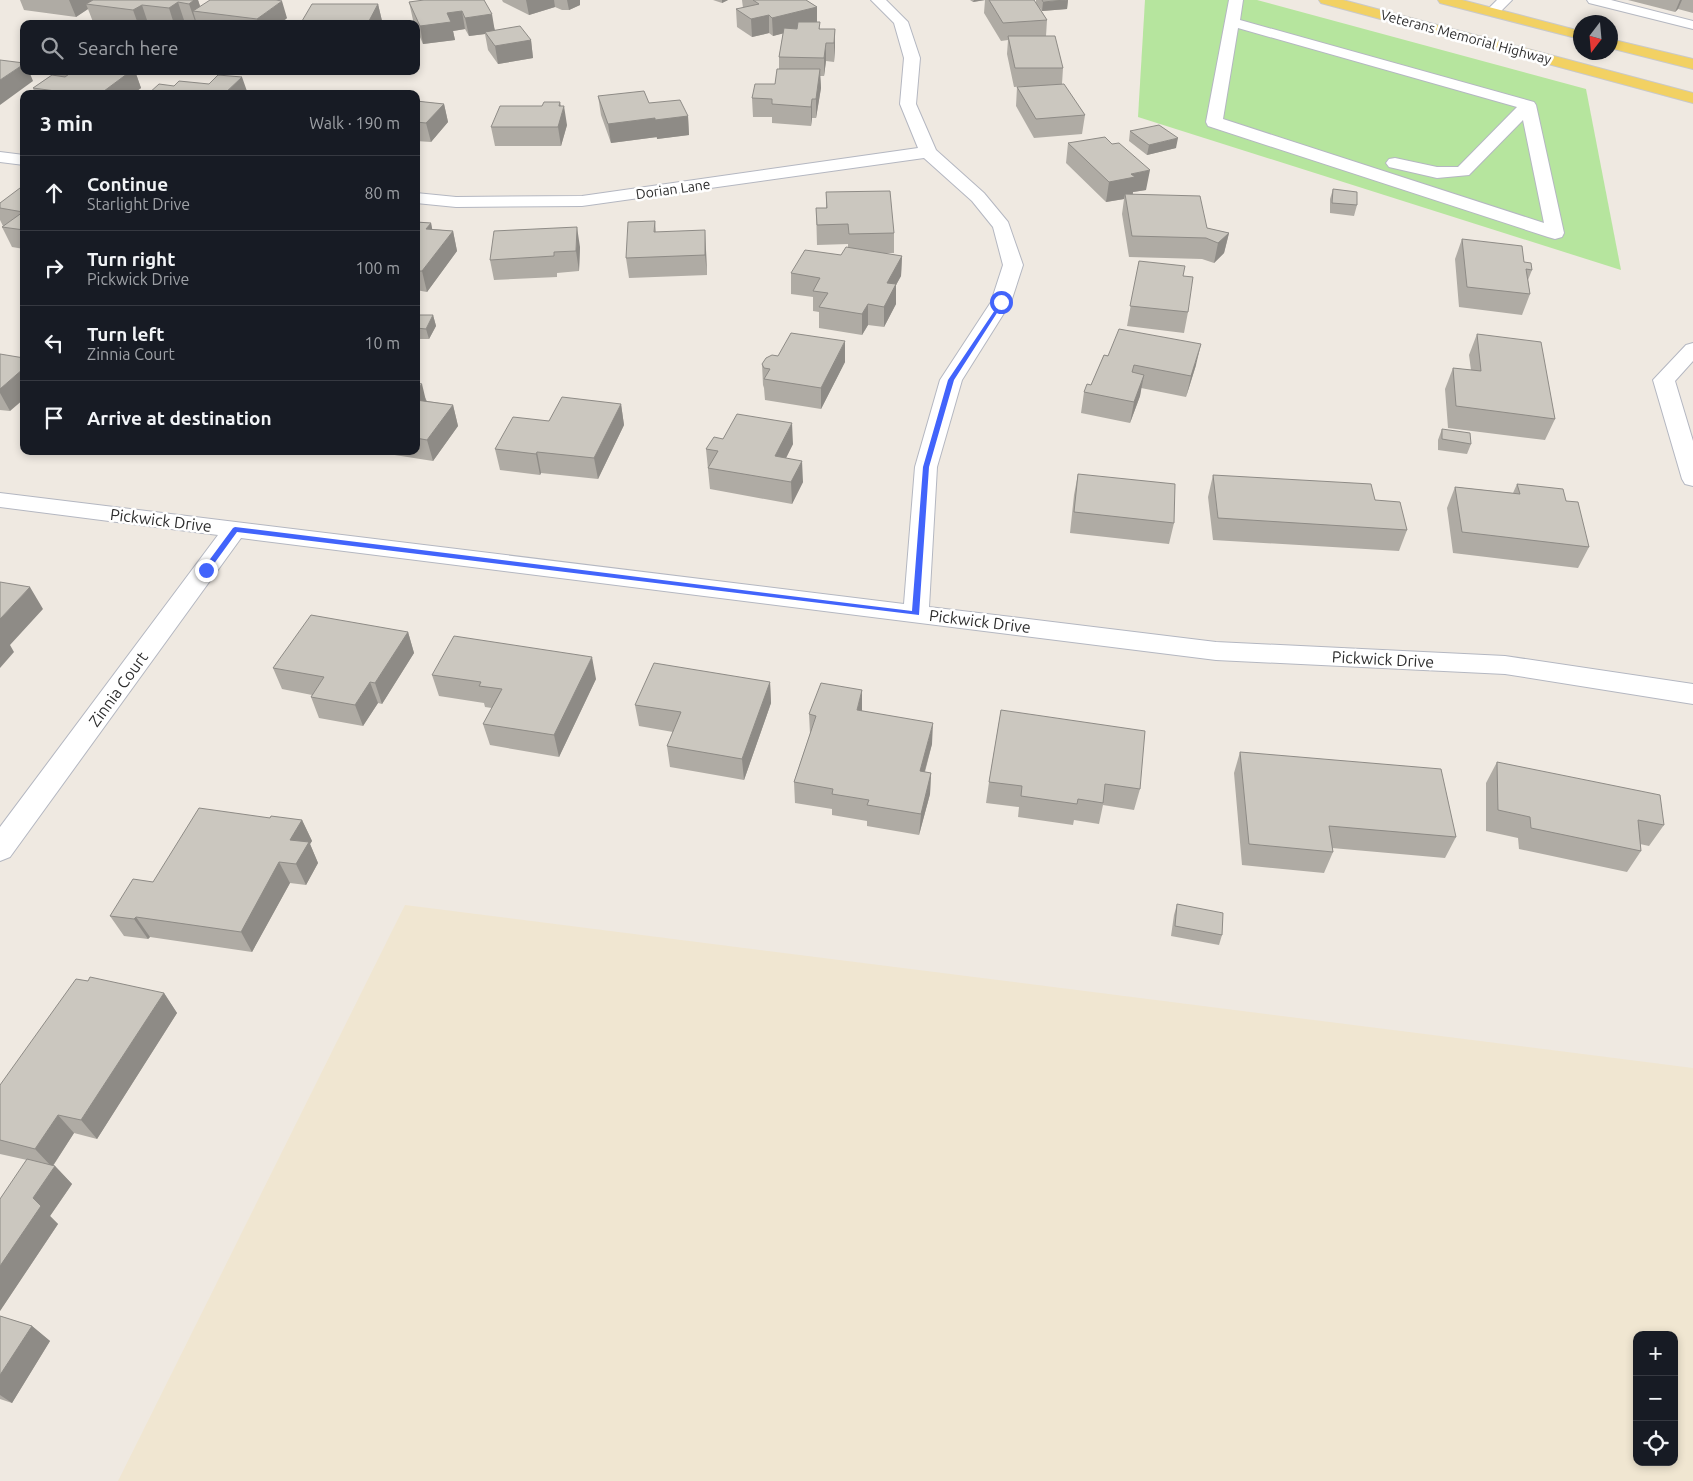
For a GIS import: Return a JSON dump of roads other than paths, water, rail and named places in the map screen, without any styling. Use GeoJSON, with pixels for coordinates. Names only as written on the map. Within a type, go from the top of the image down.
{"type":"FeatureCollection","features":[{"type":"Feature","properties":{"kind":"main road","name":"Veterans Memorial Highway"},"geometry":{"type":"LineString","coordinates":[[1326,0],[1693,98]]}},
{"type":"Feature","properties":{"kind":"main road","name":"Veterans Memorial Highway"},"geometry":{"type":"LineString","coordinates":[[1445,0],[1573,33]]}},
{"type":"Feature","properties":{"kind":"main road"},"geometry":{"type":"LineString","coordinates":[[1618,45],[1693,64]]}},
{"type":"Feature","properties":{"kind":"street"},"geometry":{"type":"LineString","coordinates":[[878,0],[901,22],[912,58],[908,104],[928,152],[978,197],[1002,226],[1013,265],[1001,302],[951,380],[926,467],[916,614]]}},
{"type":"Feature","properties":{"kind":"street"},"geometry":{"type":"LineString","coordinates":[[1236,0],[1214,122],[1555,233],[1528,105]]}},
{"type":"Feature","properties":{"kind":"street"},"geometry":{"type":"LineString","coordinates":[[1492,12],[1505,0]]}},
{"type":"Feature","properties":{"kind":"street"},"geometry":{"type":"LineString","coordinates":[[1594,0],[1693,25]]}},
{"type":"Feature","properties":{"kind":"street"},"geometry":{"type":"LineString","coordinates":[[1232,22],[1528,105]]}},
{"type":"Feature","properties":{"kind":"street"},"geometry":{"type":"LineString","coordinates":[[1217,107],[1379,158],[1428,172],[1449,174],[1462,171],[1528,105]]}},
{"type":"Feature","properties":{"kind":"street","name":"Dorian Lane"},"geometry":{"type":"LineString","coordinates":[[420,198],[456,202],[582,201],[928,152]]}},
{"type":"Feature","properties":{"kind":"street"},"geometry":{"type":"LineString","coordinates":[[0,158],[20,160]]}},
{"type":"Feature","properties":{"kind":"street"},"geometry":{"type":"LineString","coordinates":[[1693,349],[1664,380],[1693,479]]}},
{"type":"Feature","properties":{"kind":"street","name":"Pickwick Drive"},"geometry":{"type":"LineString","coordinates":[[0,500],[1216,651],[1505,665],[1693,694]]}},
{"type":"Feature","properties":{"kind":"street","name":"Zinnia Court"},"geometry":{"type":"LineString","coordinates":[[0,849],[235,529]]}}]}
